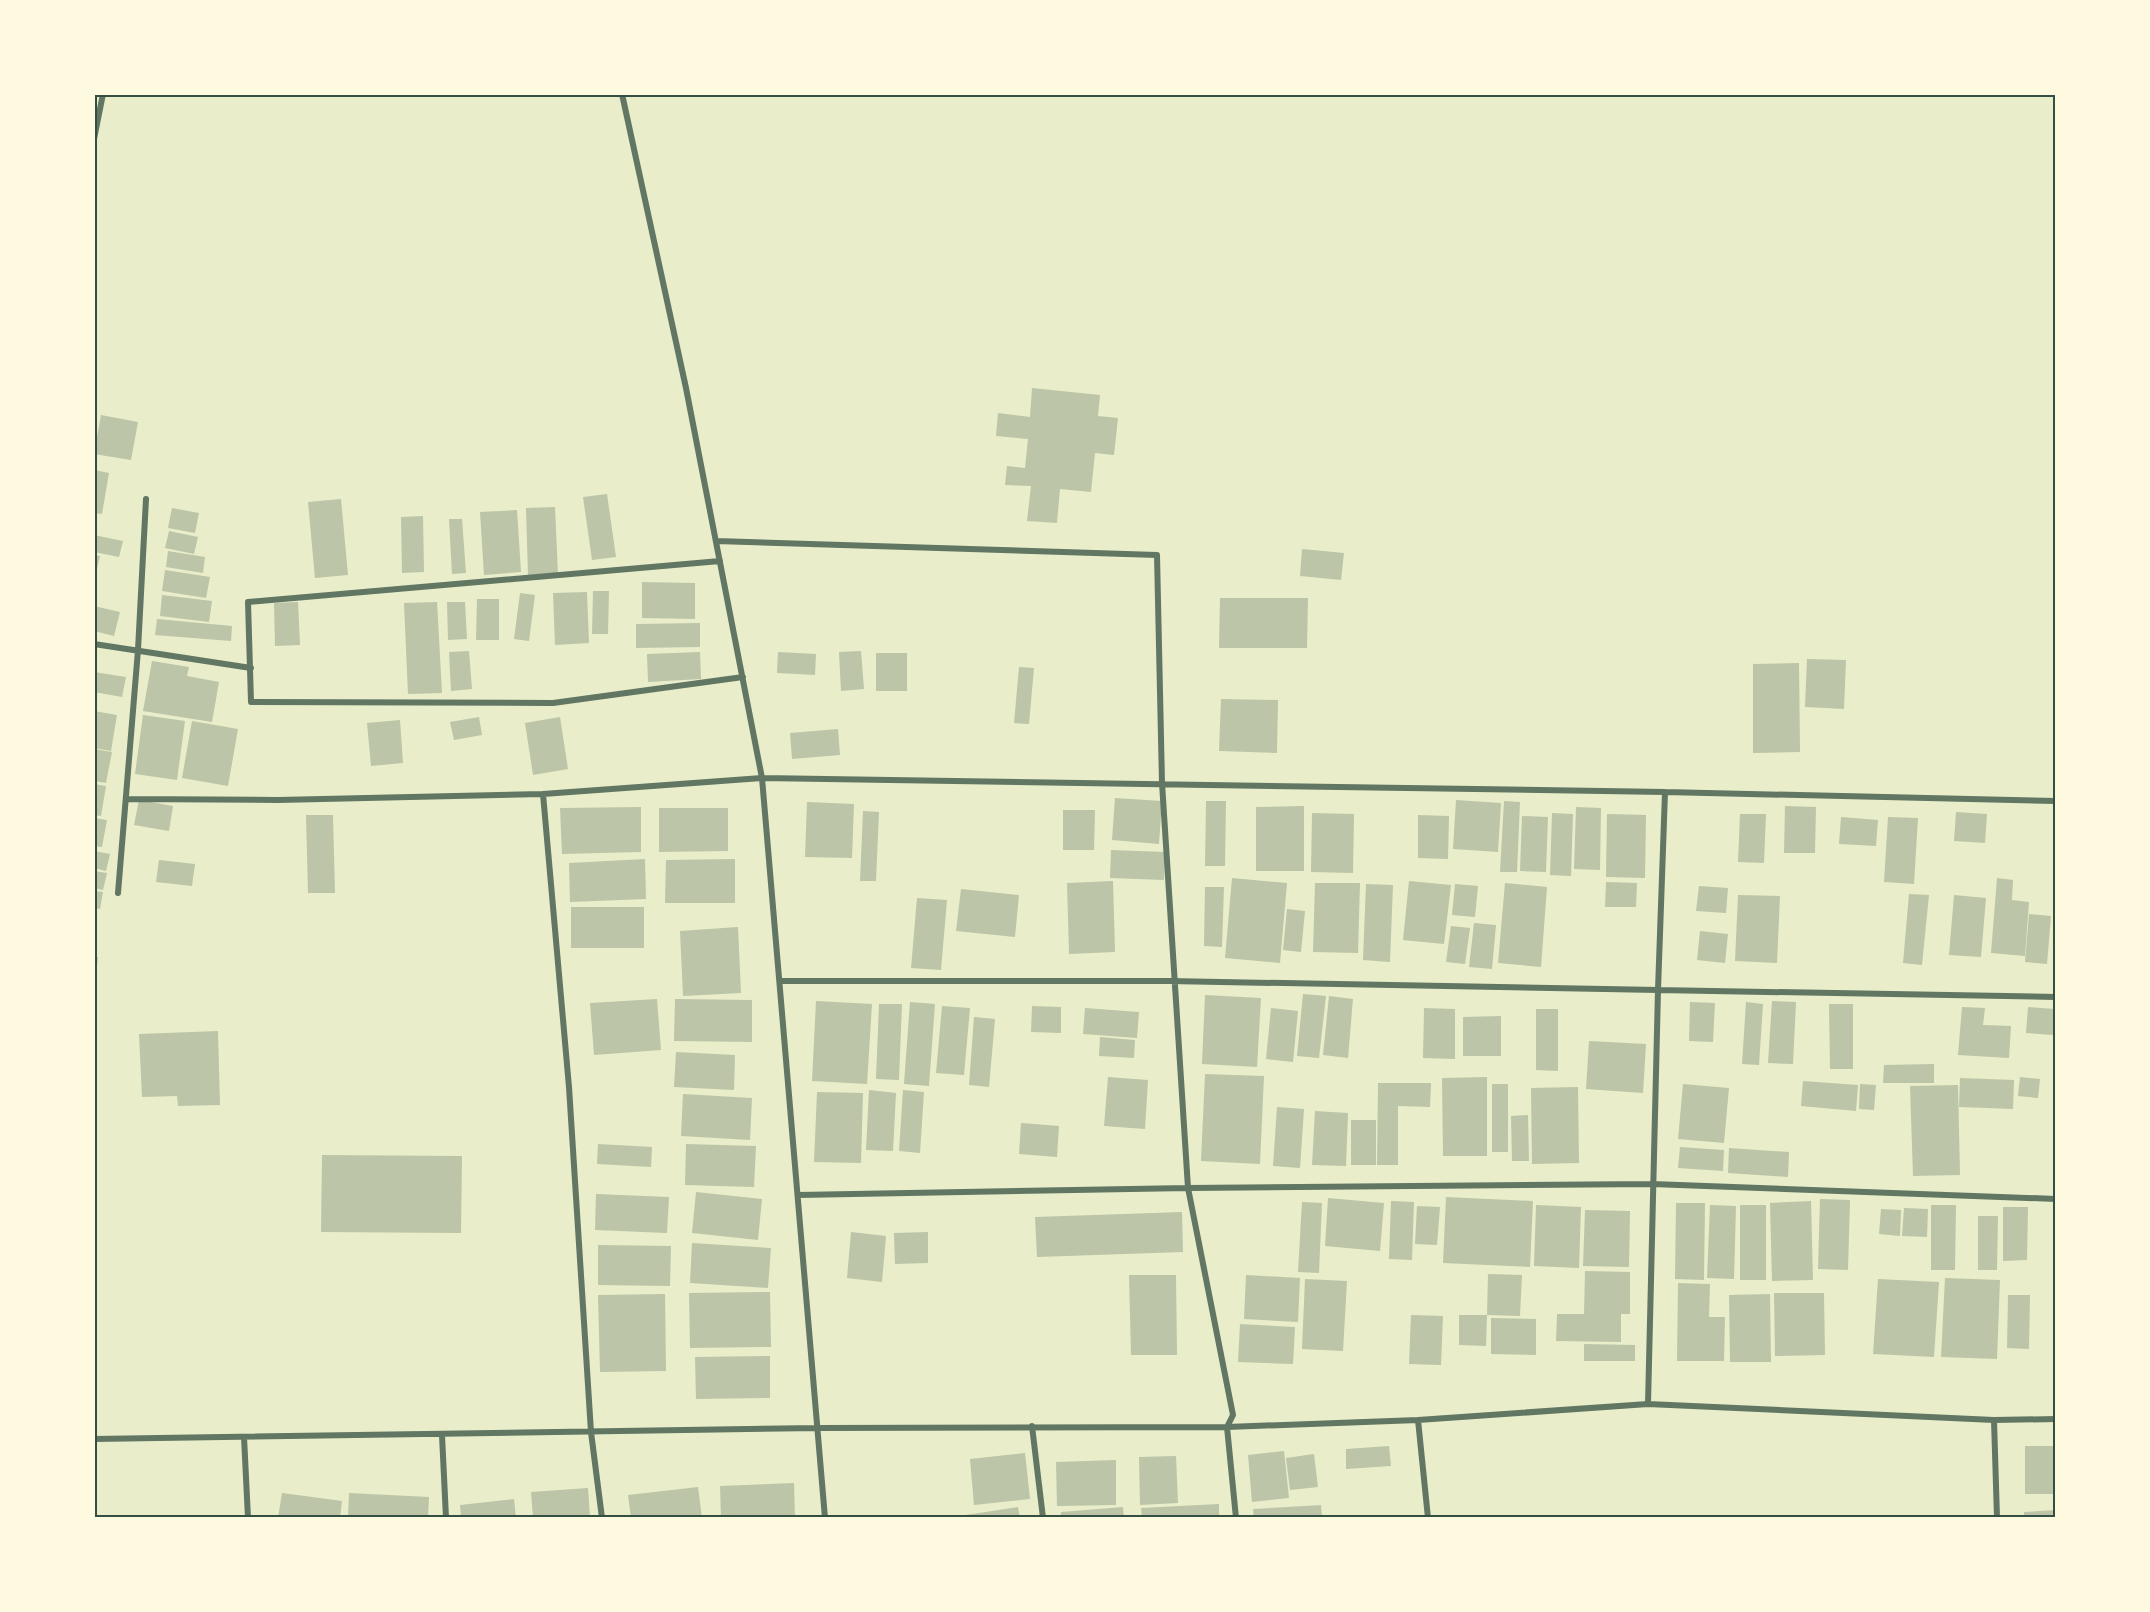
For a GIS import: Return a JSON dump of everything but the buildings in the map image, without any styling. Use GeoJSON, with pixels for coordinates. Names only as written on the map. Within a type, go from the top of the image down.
{"type":"FeatureCollection","features":[{"type":"Feature","properties":{"kind":"street"},"geometry":{"type":"LineString","coordinates":[[94,139],[104,94]]}},
{"type":"Feature","properties":{"kind":"street"},"geometry":{"type":"LineString","coordinates":[[622,94],[686,388],[762,778],[825,1518]]}},
{"type":"Feature","properties":{"kind":"street"},"geometry":{"type":"LineString","coordinates":[[118,893],[138,650],[146,499]]}},
{"type":"Feature","properties":{"kind":"street"},"geometry":{"type":"LineString","coordinates":[[716,541],[1157,555],[1162,783],[1188,1188],[1233,1414],[1227,1427],[1236,1518]]}},
{"type":"Feature","properties":{"kind":"street"},"geometry":{"type":"LineString","coordinates":[[720,561],[248,602],[251,702],[553,703],[743,677]]}},
{"type":"Feature","properties":{"kind":"street"},"geometry":{"type":"LineString","coordinates":[[94,644],[251,668]]}},
{"type":"Feature","properties":{"kind":"street"},"geometry":{"type":"LineString","coordinates":[[126,799],[278,800],[543,794],[762,778],[1162,783],[2055,801]]}},
{"type":"Feature","properties":{"kind":"street"},"geometry":{"type":"LineString","coordinates":[[1648,1404],[1652,1184],[1665,792]]}},
{"type":"Feature","properties":{"kind":"street"},"geometry":{"type":"LineString","coordinates":[[543,794],[569,1088],[591,1432],[602,1518]]}},
{"type":"Feature","properties":{"kind":"street"},"geometry":{"type":"LineString","coordinates":[[780,981],[1175,982],[2055,997]]}},
{"type":"Feature","properties":{"kind":"street"},"geometry":{"type":"LineString","coordinates":[[798,1195],[1188,1188],[1652,1184],[2055,1198]]}},
{"type":"Feature","properties":{"kind":"street"},"geometry":{"type":"LineString","coordinates":[[94,1439],[818,1428],[1227,1427],[1418,1420],[1648,1404],[1994,1420],[2055,1419]]}},
{"type":"Feature","properties":{"kind":"street"},"geometry":{"type":"LineString","coordinates":[[1418,1420],[1428,1518]]}},
{"type":"Feature","properties":{"kind":"street"},"geometry":{"type":"LineString","coordinates":[[1994,1420],[1996,1518]]}},
{"type":"Feature","properties":{"kind":"street"},"geometry":{"type":"LineString","coordinates":[[1032,1426],[1043,1518]]}},
{"type":"Feature","properties":{"kind":"street"},"geometry":{"type":"LineString","coordinates":[[442,1435],[446,1518]]}},
{"type":"Feature","properties":{"kind":"street"},"geometry":{"type":"LineString","coordinates":[[244,1437],[248,1518]]}}]}
